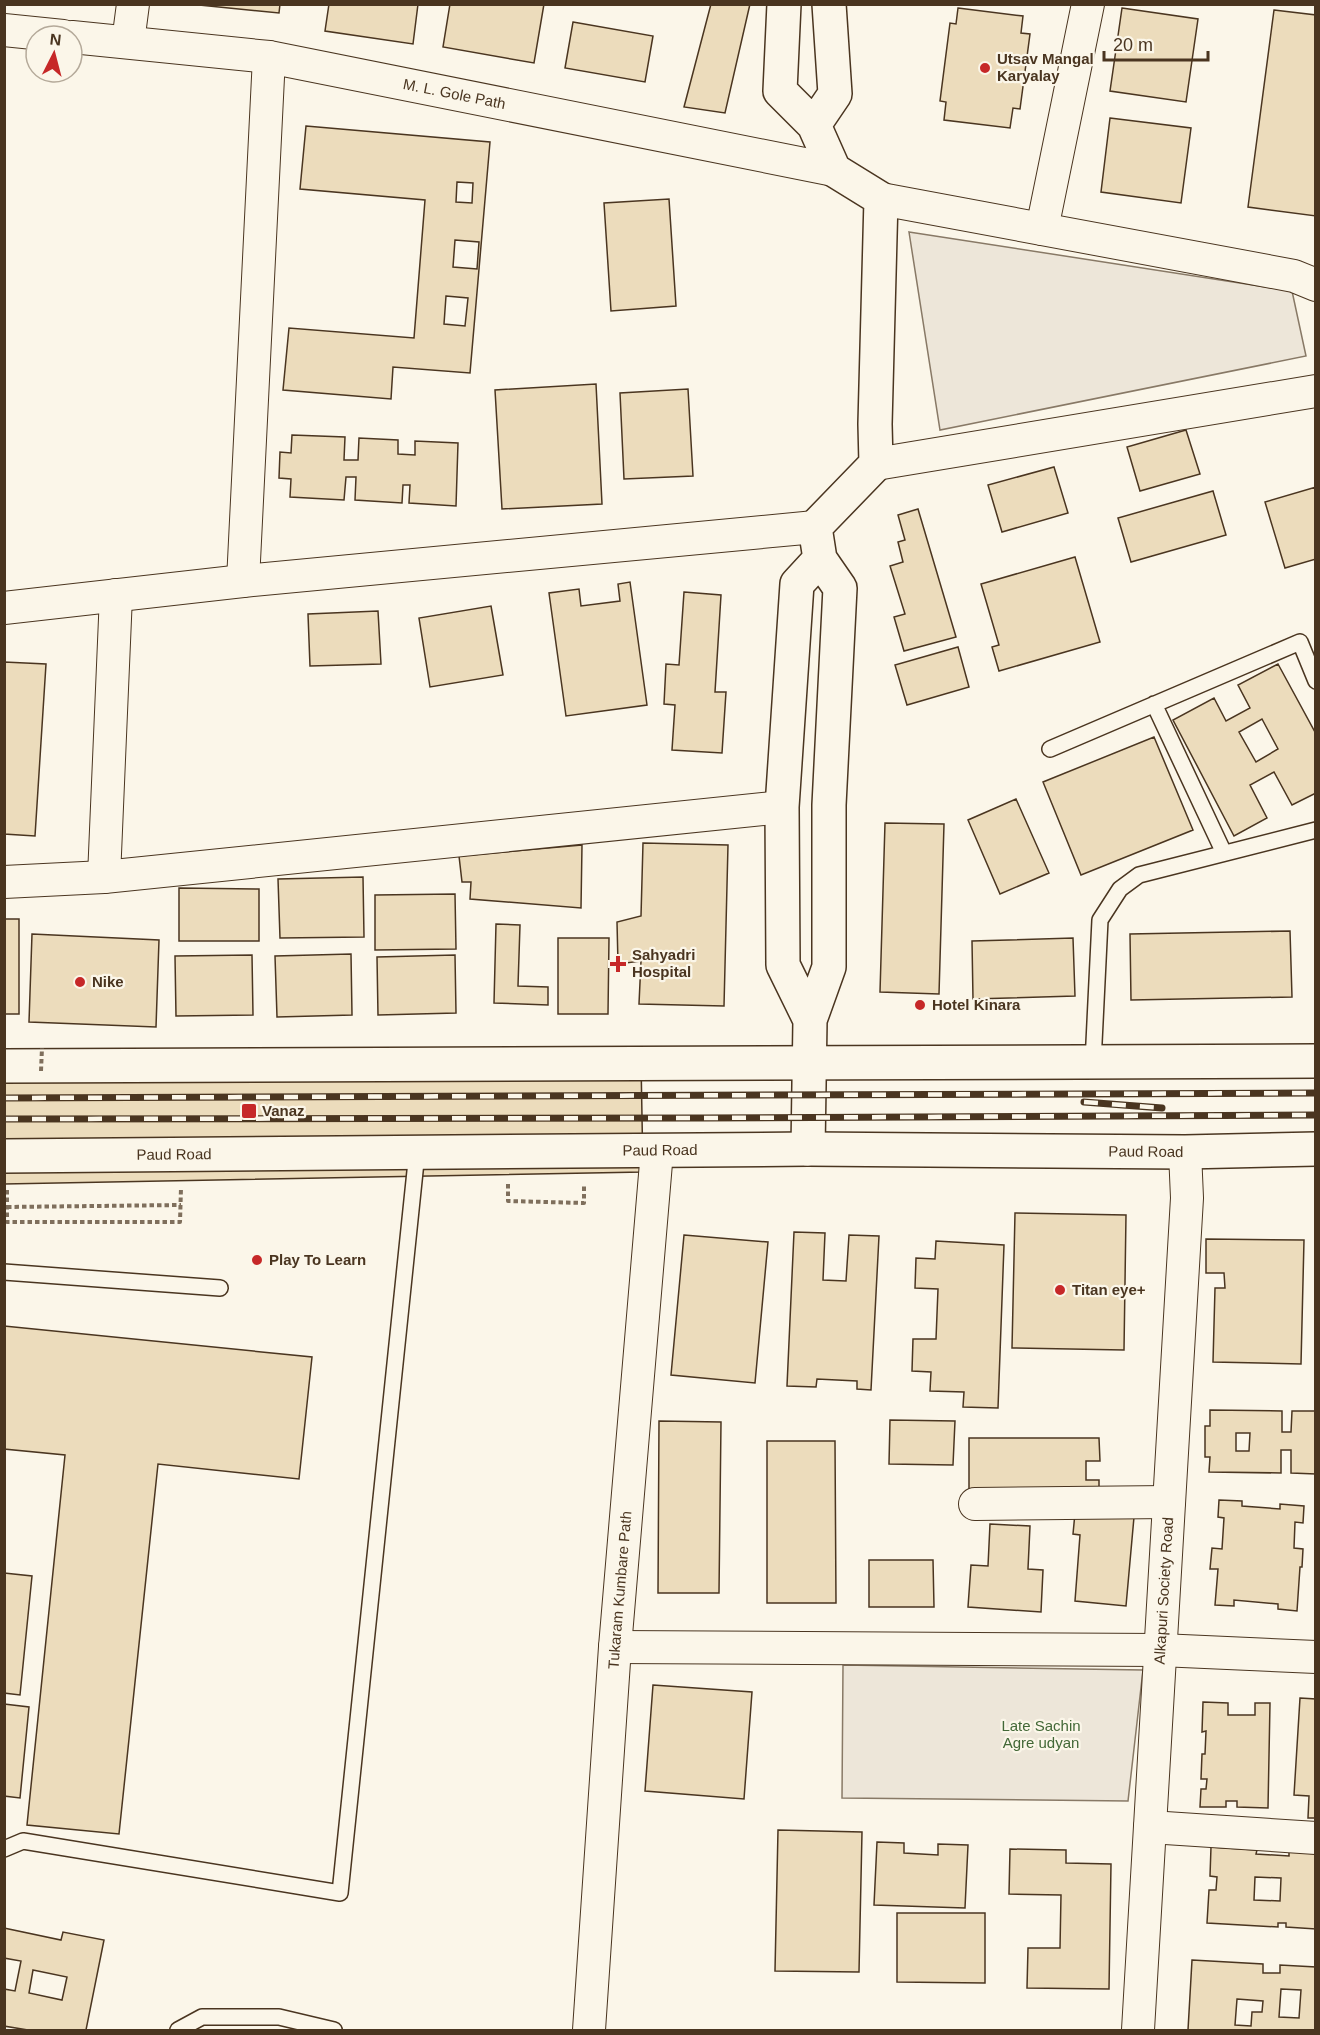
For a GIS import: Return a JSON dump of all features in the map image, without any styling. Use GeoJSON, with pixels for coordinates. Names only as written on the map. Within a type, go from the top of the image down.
{"type":"FeatureCollection","features":[{"type":"Feature","properties":{"kind":"main road"},"geometry":{"type":"LineString","coordinates":[[784,4],[780,91],[814,125],[834,170],[881,199],[876,464],[815,527],[820,559],[840,588],[829,805],[829,967],[810,1020],[808,1149]]}},
{"type":"Feature","properties":{"kind":"main road"},"geometry":{"type":"LineString","coordinates":[[814,125],[835,94],[829,4]]}},
{"type":"Feature","properties":{"kind":"main road"},"geometry":{"type":"LineString","coordinates":[[810,1020],[783,965],[782,807],[797,584],[820,559]]}},
{"type":"Feature","properties":{"kind":"main road"},"geometry":{"type":"LineString","coordinates":[[4,1066],[1316,1061]]}},
{"type":"Feature","properties":{"kind":"main road","name":"Paud Road"},"geometry":{"type":"LineString","coordinates":[[5,1170],[417,1152],[808,1149],[1185,1152],[1316,1149]]}},
{"type":"Feature","properties":{"kind":"street"},"geometry":{"type":"LineString","coordinates":[[128,42],[133,4]]}},
{"type":"Feature","properties":{"kind":"street"},"geometry":{"type":"LineString","coordinates":[[1042,229],[1088,4]]}},
{"type":"Feature","properties":{"kind":"street"},"geometry":{"type":"LineString","coordinates":[[4,30],[24,32]]}},
{"type":"Feature","properties":{"kind":"street","name":"M. L. Gole Path"},"geometry":{"type":"LineString","coordinates":[[84,38],[269,57],[834,170]]}},
{"type":"Feature","properties":{"kind":"street"},"geometry":{"type":"LineString","coordinates":[[243,581],[269,57]]}},
{"type":"Feature","properties":{"kind":"street"},"geometry":{"type":"LineString","coordinates":[[881,199],[1294,276],[1316,285]]}},
{"type":"Feature","properties":{"kind":"street"},"geometry":{"type":"LineString","coordinates":[[876,464],[1316,391]]}},
{"type":"Feature","properties":{"kind":"street"},"geometry":{"type":"LineString","coordinates":[[4,608],[243,581],[815,527]]}},
{"type":"Feature","properties":{"kind":"street"},"geometry":{"type":"LineString","coordinates":[[105,877],[116,595]]}},
{"type":"Feature","properties":{"kind":"street"},"geometry":{"type":"LineString","coordinates":[[4,882],[105,877],[782,807]]}},
{"type":"Feature","properties":{"kind":"street","name":"Tukaram Kumbare Path"},"geometry":{"type":"LineString","coordinates":[[589,2031],[615,1647],[657,1151]]}},
{"type":"Feature","properties":{"kind":"street","name":"Alkapuri Society Road"},"geometry":{"type":"LineString","coordinates":[[1138,2031],[1187,1198],[1185,1152]]}},
{"type":"Feature","properties":{"kind":"street"},"geometry":{"type":"LineString","coordinates":[[975,1504],[1169,1502]]}},
{"type":"Feature","properties":{"kind":"street"},"geometry":{"type":"LineString","coordinates":[[615,1647],[1160,1650],[1316,1657]]}},
{"type":"Feature","properties":{"kind":"street"},"geometry":{"type":"LineString","coordinates":[[1150,1827],[1316,1838]]}},
{"type":"Feature","properties":{"kind":"lane"},"geometry":{"type":"LineString","coordinates":[[1050,749],[1300,642],[1316,681]]}},
{"type":"Feature","properties":{"kind":"lane"},"geometry":{"type":"LineString","coordinates":[[1154,704],[1224,853]]}},
{"type":"Feature","properties":{"kind":"lane"},"geometry":{"type":"LineString","coordinates":[[1093,1063],[1100,920],[1108,904],[1120,889],[1139,875],[1316,830]]}},
{"type":"Feature","properties":{"kind":"lane"},"geometry":{"type":"LineString","coordinates":[[4,1848],[23,1841],[340,1893],[417,1152]]}},
{"type":"Feature","properties":{"kind":"lane"},"geometry":{"type":"LineString","coordinates":[[4,1272],[220,1288]]}},
{"type":"Feature","properties":{"kind":"lane"},"geometry":{"type":"LineString","coordinates":[[178,2031],[202,2017],[279,2018],[334,2031]]}},
{"type":"Feature","properties":{"kind":"path"},"geometry":{"type":"LineString","coordinates":[[41,1071],[42,1048]]}},
{"type":"Feature","properties":{"kind":"path"},"geometry":{"type":"LineString","coordinates":[[5,1170],[7,1222],[180,1222]]}},
{"type":"Feature","properties":{"kind":"path"},"geometry":{"type":"LineString","coordinates":[[508,1174],[508,1201],[568,1203]]}},
{"type":"Feature","properties":{"kind":"path"},"geometry":{"type":"LineString","coordinates":[[7,1208],[181,1205]]}},
{"type":"Feature","properties":{"kind":"green space"},"geometry":{"type":"Polygon","coordinates":[[[909,232],[1292,291],[1306,356],[940,430],[909,232]]]}},
{"type":"Feature","properties":{"kind":"green space","name":"Late Sachin Agre udyan"},"geometry":{"type":"Polygon","coordinates":[[[843,1665],[1143,1670],[1128,1801],[842,1798],[843,1665]]]}},
{"type":"Feature","properties":{"kind":"building"},"geometry":{"type":"Polygon","coordinates":[[[189,4],[280,4],[279,13],[189,4]]]}},
{"type":"Feature","properties":{"kind":"building"},"geometry":{"type":"Polygon","coordinates":[[[329,4],[418,4],[413,44],[325,31],[329,4]]]}},
{"type":"Feature","properties":{"kind":"building"},"geometry":{"type":"Polygon","coordinates":[[[450,4],[544,4],[534,63],[443,47],[450,4]]]}},
{"type":"Feature","properties":{"kind":"building"},"geometry":{"type":"Polygon","coordinates":[[[711,4],[750,4],[725,113],[684,107],[711,4]]]}},
{"type":"Feature","properties":{"kind":"building","name":"Utsav Mangal Karyalay"},"geometry":{"type":"Polygon","coordinates":[[[958,8],[1023,16],[1021,33],[1030,34],[1020,109],[1013,108],[1010,128],[944,120],[946,102],[940,101],[950,23],[956,24],[958,8]]]}},
{"type":"Feature","properties":{"kind":"building"},"geometry":{"type":"Polygon","coordinates":[[[1122,8],[1198,19],[1186,102],[1110,91],[1122,8]]]}},
{"type":"Feature","properties":{"kind":"building"},"geometry":{"type":"Polygon","coordinates":[[[1274,10],[1316,15],[1316,216],[1248,207],[1274,10]]]}},
{"type":"Feature","properties":{"kind":"building"},"geometry":{"type":"Polygon","coordinates":[[[573,22],[653,36],[645,82],[565,68],[573,22]]]}},
{"type":"Feature","properties":{"kind":"building"},"geometry":{"type":"Polygon","coordinates":[[[1110,118],[1191,128],[1181,203],[1101,192],[1110,118]]]}},
{"type":"Feature","properties":{"kind":"building"},"geometry":{"type":"Polygon","coordinates":[[[306,126],[490,142],[470,373],[393,367],[391,399],[283,390],[289,328],[414,338],[425,200],[300,189],[306,126]],[[457,182],[456,202],[472,203],[473,183],[457,182]],[[455,240],[453,267],[477,269],[479,242],[455,240]],[[446,296],[444,324],[465,326],[468,298],[446,296]]]}},
{"type":"Feature","properties":{"kind":"building"},"geometry":{"type":"Polygon","coordinates":[[[669,199],[676,306],[611,311],[604,203],[669,199]]]}},
{"type":"Feature","properties":{"kind":"building"},"geometry":{"type":"Polygon","coordinates":[[[596,384],[602,504],[502,509],[495,390],[596,384]]]}},
{"type":"Feature","properties":{"kind":"building"},"geometry":{"type":"Polygon","coordinates":[[[688,389],[693,476],[624,479],[620,393],[688,389]]]}},
{"type":"Feature","properties":{"kind":"building"},"geometry":{"type":"Polygon","coordinates":[[[1186,430],[1200,474],[1140,491],[1127,447],[1186,430]]]}},
{"type":"Feature","properties":{"kind":"building"},"geometry":{"type":"Polygon","coordinates":[[[292,435],[345,437],[344,460],[358,460],[359,438],[398,440],[398,454],[415,455],[415,441],[458,443],[456,506],[409,503],[410,485],[403,485],[402,503],[355,500],[356,477],[346,477],[344,500],[290,497],[291,479],[279,478],[280,452],[291,453],[292,435]]]}},
{"type":"Feature","properties":{"kind":"building"},"geometry":{"type":"Polygon","coordinates":[[[1054,467],[1068,513],[1002,532],[988,485],[1054,467]]]}},
{"type":"Feature","properties":{"kind":"building"},"geometry":{"type":"Polygon","coordinates":[[[1316,487],[1316,559],[1285,568],[1265,502],[1316,487]]]}},
{"type":"Feature","properties":{"kind":"building"},"geometry":{"type":"Polygon","coordinates":[[[1213,491],[1226,535],[1131,562],[1118,518],[1213,491]]]}},
{"type":"Feature","properties":{"kind":"building"},"geometry":{"type":"Polygon","coordinates":[[[918,509],[956,637],[904,651],[894,617],[905,614],[890,566],[903,562],[898,542],[905,540],[898,515],[918,509]]]}},
{"type":"Feature","properties":{"kind":"building"},"geometry":{"type":"Polygon","coordinates":[[[1075,557],[1100,642],[999,671],[992,647],[999,645],[981,584],[1075,557]]]}},
{"type":"Feature","properties":{"kind":"building"},"geometry":{"type":"Polygon","coordinates":[[[630,582],[647,705],[566,716],[549,593],[579,589],[581,606],[620,601],[618,584],[630,582]]]}},
{"type":"Feature","properties":{"kind":"building"},"geometry":{"type":"Polygon","coordinates":[[[684,592],[721,595],[715,692],[726,692],[722,753],[672,750],[675,705],[664,704],[666,664],[679,665],[684,592]]]}},
{"type":"Feature","properties":{"kind":"building"},"geometry":{"type":"Polygon","coordinates":[[[491,606],[503,675],[430,687],[419,618],[491,606]]]}},
{"type":"Feature","properties":{"kind":"building"},"geometry":{"type":"Polygon","coordinates":[[[378,611],[381,664],[310,666],[308,614],[378,611]]]}},
{"type":"Feature","properties":{"kind":"building"},"geometry":{"type":"Polygon","coordinates":[[[958,647],[969,687],[907,705],[895,665],[958,647]]]}},
{"type":"Feature","properties":{"kind":"building"},"geometry":{"type":"Polygon","coordinates":[[[4,662],[46,664],[35,836],[4,834],[4,662]]]}},
{"type":"Feature","properties":{"kind":"building"},"geometry":{"type":"Polygon","coordinates":[[[1278,664],[1316,734],[1316,793],[1292,805],[1274,772],[1250,785],[1267,818],[1234,836],[1173,720],[1214,698],[1226,721],[1250,708],[1238,685],[1278,664]],[[1262,719],[1239,732],[1256,762],[1278,749],[1262,719]]]}},
{"type":"Feature","properties":{"kind":"building"},"geometry":{"type":"Polygon","coordinates":[[[1154,737],[1193,830],[1081,875],[1043,782],[1154,737]]]}},
{"type":"Feature","properties":{"kind":"building"},"geometry":{"type":"Polygon","coordinates":[[[1016,799],[1049,873],[1000,894],[968,820],[1016,799]]]}},
{"type":"Feature","properties":{"kind":"building"},"geometry":{"type":"Polygon","coordinates":[[[885,823],[944,824],[939,994],[880,992],[885,823]]]}},
{"type":"Feature","properties":{"kind":"building"},"geometry":{"type":"Polygon","coordinates":[[[643,843],[728,845],[724,1006],[639,1004],[641,961],[618,964],[617,922],[641,916],[643,843]]]}},
{"type":"Feature","properties":{"kind":"building"},"geometry":{"type":"Polygon","coordinates":[[[582,845],[581,908],[470,899],[471,882],[462,882],[459,856],[582,845]]]}},
{"type":"Feature","properties":{"kind":"building"},"geometry":{"type":"Polygon","coordinates":[[[363,877],[364,937],[280,938],[278,879],[363,877]]]}},
{"type":"Feature","properties":{"kind":"building"},"geometry":{"type":"Polygon","coordinates":[[[179,888],[259,889],[259,941],[179,941],[179,888]]]}},
{"type":"Feature","properties":{"kind":"building"},"geometry":{"type":"Polygon","coordinates":[[[455,894],[456,949],[375,950],[375,895],[455,894]]]}},
{"type":"Feature","properties":{"kind":"building"},"geometry":{"type":"Polygon","coordinates":[[[4,919],[19,919],[19,1014],[4,1014],[4,919]]]}},
{"type":"Feature","properties":{"kind":"building"},"geometry":{"type":"Polygon","coordinates":[[[496,924],[520,925],[518,986],[548,987],[548,1005],[494,1003],[496,924]]]}},
{"type":"Feature","properties":{"kind":"building"},"geometry":{"type":"Polygon","coordinates":[[[1290,931],[1292,997],[1131,1000],[1130,934],[1290,931]]]}},
{"type":"Feature","properties":{"kind":"building"},"geometry":{"type":"Polygon","coordinates":[[[32,934],[159,940],[156,1027],[29,1022],[32,934]]]}},
{"type":"Feature","properties":{"kind":"building"},"geometry":{"type":"Polygon","coordinates":[[[558,938],[609,938],[608,1014],[558,1014],[558,938]]]}},
{"type":"Feature","properties":{"kind":"building"},"geometry":{"type":"Polygon","coordinates":[[[1073,938],[1075,996],[973,999],[972,941],[1073,938]]]}},
{"type":"Feature","properties":{"kind":"building"},"geometry":{"type":"Polygon","coordinates":[[[351,954],[352,1015],[277,1017],[275,956],[351,954]]]}},
{"type":"Feature","properties":{"kind":"building"},"geometry":{"type":"Polygon","coordinates":[[[252,955],[253,1015],[176,1016],[175,956],[252,955]]]}},
{"type":"Feature","properties":{"kind":"building"},"geometry":{"type":"Polygon","coordinates":[[[455,955],[456,1013],[378,1015],[377,957],[455,955]]]}},
{"type":"Feature","properties":{"kind":"building","name":"Vanaz"},"geometry":{"type":"Polygon","coordinates":[[[641,1061],[643,1172],[4,1184],[4,1072],[641,1061]]]}},
{"type":"Feature","properties":{"kind":"building"},"geometry":{"type":"Polygon","coordinates":[[[1015,1213],[1126,1215],[1124,1350],[1012,1348],[1015,1213]]]}},
{"type":"Feature","properties":{"kind":"building"},"geometry":{"type":"Polygon","coordinates":[[[794,1232],[825,1233],[823,1280],[846,1281],[849,1235],[879,1236],[871,1390],[857,1389],[857,1381],[817,1379],[816,1387],[787,1386],[794,1232]]]}},
{"type":"Feature","properties":{"kind":"building"},"geometry":{"type":"Polygon","coordinates":[[[684,1235],[768,1242],[755,1383],[671,1375],[684,1235]]]}},
{"type":"Feature","properties":{"kind":"building"},"geometry":{"type":"Polygon","coordinates":[[[1206,1239],[1304,1240],[1301,1364],[1213,1362],[1215,1288],[1225,1288],[1224,1273],[1206,1273],[1206,1239]]]}},
{"type":"Feature","properties":{"kind":"building"},"geometry":{"type":"Polygon","coordinates":[[[936,1241],[1004,1245],[998,1408],[963,1407],[964,1392],[930,1391],[931,1372],[912,1371],[913,1339],[936,1339],[938,1289],[915,1288],[916,1258],[935,1259],[936,1241]]]}},
{"type":"Feature","properties":{"kind":"building"},"geometry":{"type":"Polygon","coordinates":[[[4,1326],[312,1357],[299,1479],[158,1464],[119,1834],[27,1825],[65,1455],[4,1449],[4,1326]]]}},
{"type":"Feature","properties":{"kind":"building"},"geometry":{"type":"Polygon","coordinates":[[[1210,1410],[1282,1411],[1282,1432],[1291,1432],[1292,1411],[1316,1411],[1316,1474],[1291,1473],[1291,1450],[1281,1450],[1281,1473],[1209,1472],[1210,1457],[1205,1457],[1205,1426],[1210,1426],[1210,1410]],[[1236,1433],[1236,1451],[1249,1451],[1250,1433],[1236,1433]]]}},
{"type":"Feature","properties":{"kind":"building"},"geometry":{"type":"Polygon","coordinates":[[[890,1420],[955,1421],[953,1465],[889,1464],[890,1420]]]}},
{"type":"Feature","properties":{"kind":"building"},"geometry":{"type":"Polygon","coordinates":[[[659,1421],[721,1422],[719,1593],[658,1593],[659,1421]]]}},
{"type":"Feature","properties":{"kind":"building"},"geometry":{"type":"Polygon","coordinates":[[[969,1438],[1099,1438],[1100,1461],[1086,1461],[1086,1480],[1099,1480],[1099,1496],[969,1496],[969,1438]]]}},
{"type":"Feature","properties":{"kind":"building"},"geometry":{"type":"Polygon","coordinates":[[[767,1441],[835,1441],[836,1603],[767,1603],[767,1441]]]}},
{"type":"Feature","properties":{"kind":"building"},"geometry":{"type":"Polygon","coordinates":[[[1219,1500],[1242,1501],[1242,1506],[1280,1509],[1280,1504],[1304,1506],[1303,1523],[1295,1522],[1294,1548],[1303,1549],[1297,1611],[1278,1609],[1278,1604],[1234,1600],[1234,1606],[1215,1605],[1218,1569],[1210,1569],[1212,1548],[1222,1549],[1224,1518],[1218,1517],[1219,1500]]]}},
{"type":"Feature","properties":{"kind":"building"},"geometry":{"type":"Polygon","coordinates":[[[1075,1513],[1134,1517],[1126,1606],[1075,1601],[1080,1535],[1073,1534],[1075,1513]]]}},
{"type":"Feature","properties":{"kind":"building"},"geometry":{"type":"Polygon","coordinates":[[[990,1524],[1030,1526],[1028,1569],[1043,1570],[1041,1612],[968,1607],[971,1565],[988,1566],[990,1524]]]}},
{"type":"Feature","properties":{"kind":"building"},"geometry":{"type":"Polygon","coordinates":[[[869,1560],[933,1560],[934,1607],[869,1607],[869,1560]]]}},
{"type":"Feature","properties":{"kind":"building"},"geometry":{"type":"Polygon","coordinates":[[[4,1573],[32,1576],[20,1695],[4,1693],[4,1573]]]}},
{"type":"Feature","properties":{"kind":"building"},"geometry":{"type":"Polygon","coordinates":[[[653,1685],[752,1692],[744,1799],[645,1791],[653,1685]]]}},
{"type":"Feature","properties":{"kind":"building"},"geometry":{"type":"Polygon","coordinates":[[[1300,1698],[1316,1699],[1316,1818],[1308,1818],[1309,1796],[1294,1795],[1300,1698]]]}},
{"type":"Feature","properties":{"kind":"building"},"geometry":{"type":"Polygon","coordinates":[[[1203,1702],[1228,1703],[1228,1715],[1255,1715],[1255,1703],[1270,1703],[1268,1808],[1237,1807],[1237,1801],[1226,1801],[1226,1807],[1200,1807],[1201,1789],[1206,1789],[1207,1779],[1201,1779],[1206,1731],[1202,1732],[1203,1702]]]}},
{"type":"Feature","properties":{"kind":"building"},"geometry":{"type":"Polygon","coordinates":[[[4,1704],[29,1707],[20,1798],[4,1796],[4,1704]]]}},
{"type":"Feature","properties":{"kind":"building"},"geometry":{"type":"Polygon","coordinates":[[[778,1830],[862,1832],[859,1972],[775,1971],[778,1830]]]}},
{"type":"Feature","properties":{"kind":"building"},"geometry":{"type":"Polygon","coordinates":[[[877,1842],[904,1843],[904,1853],[938,1855],[938,1844],[968,1845],[965,1908],[874,1905],[877,1842]]]}},
{"type":"Feature","properties":{"kind":"building"},"geometry":{"type":"Polygon","coordinates":[[[1211,1847],[1257,1850],[1256,1854],[1289,1856],[1289,1851],[1316,1853],[1316,1929],[1286,1927],[1286,1923],[1278,1923],[1278,1927],[1207,1923],[1209,1890],[1216,1890],[1217,1877],[1210,1876],[1211,1847]],[[1255,1877],[1254,1900],[1280,1901],[1281,1878],[1255,1877]]]}},
{"type":"Feature","properties":{"kind":"building"},"geometry":{"type":"Polygon","coordinates":[[[1010,1849],[1066,1850],[1066,1863],[1111,1864],[1109,1989],[1027,1988],[1028,1948],[1060,1948],[1061,1895],[1009,1894],[1010,1849]]]}},
{"type":"Feature","properties":{"kind":"building"},"geometry":{"type":"Polygon","coordinates":[[[897,1913],[985,1913],[985,1983],[897,1982],[897,1913]]]}},
{"type":"Feature","properties":{"kind":"building"},"geometry":{"type":"Polygon","coordinates":[[[4,1928],[61,1940],[63,1932],[104,1940],[86,2030],[28,2030],[4,2026],[4,1989],[15,1991],[21,1961],[4,1958],[4,1928]],[[33,1970],[29,1993],[62,2000],[67,1977],[33,1970]]]}},
{"type":"Feature","properties":{"kind":"building"},"geometry":{"type":"Polygon","coordinates":[[[1192,1960],[1263,1964],[1263,1973],[1280,1973],[1280,1965],[1316,1967],[1316,2030],[1188,2030],[1192,1960]],[[1281,1989],[1279,2017],[1299,2018],[1301,1990],[1281,1989]],[[1237,1999],[1235,2025],[1251,2026],[1252,2012],[1262,2012],[1263,2001],[1237,1999]]]}},
{"type":"Feature","properties":{"kind":"railway"},"geometry":{"type":"LineString","coordinates":[[4,1098],[1316,1093]]}},
{"type":"Feature","properties":{"kind":"railway"},"geometry":{"type":"LineString","coordinates":[[1084,1102],[1162,1108]]}},
{"type":"Feature","properties":{"kind":"railway"},"geometry":{"type":"LineString","coordinates":[[4,1119],[1316,1115]]}},
{"type":"Feature","properties":{"kind":"place","name":"Utsav Mangal Karyalay"},"geometry":{"type":"Point","coordinates":[985,68]}},
{"type":"Feature","properties":{"kind":"place","name":"Sahyadri Hospital"},"geometry":{"type":"Point","coordinates":[618,964]}},
{"type":"Feature","properties":{"kind":"place","name":"Nike"},"geometry":{"type":"Point","coordinates":[80,982]}},
{"type":"Feature","properties":{"kind":"place","name":"Hotel Kinara"},"geometry":{"type":"Point","coordinates":[920,1005]}},
{"type":"Feature","properties":{"kind":"place","name":"Vanaz"},"geometry":{"type":"Point","coordinates":[249,1111]}},
{"type":"Feature","properties":{"kind":"place","name":"Play To Learn"},"geometry":{"type":"Point","coordinates":[257,1260]}},
{"type":"Feature","properties":{"kind":"place","name":"Titan eye+"},"geometry":{"type":"Point","coordinates":[1060,1290]}}]}
